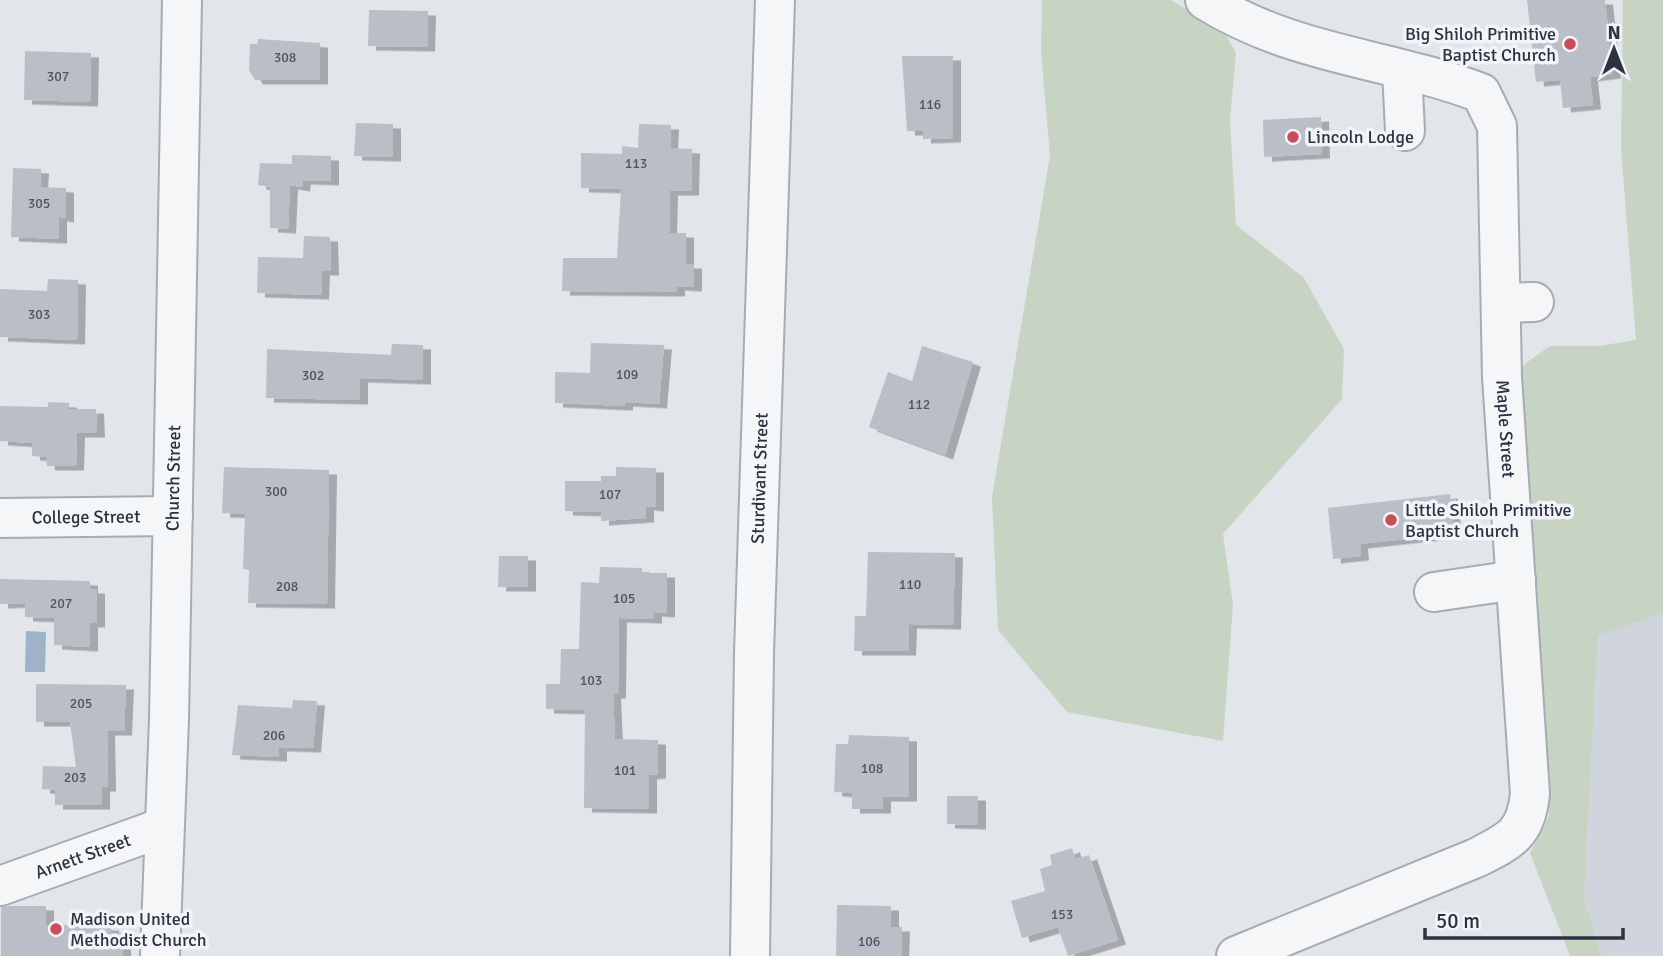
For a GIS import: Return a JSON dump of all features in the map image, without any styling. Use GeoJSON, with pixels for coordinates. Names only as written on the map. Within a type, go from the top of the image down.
{"type":"FeatureCollection","features":[{"type":"Feature","properties":{"kind":"street","name":"Church Street"},"geometry":{"type":"LineString","coordinates":[[160,956],[173,516],[182,0]]}},
{"type":"Feature","properties":{"kind":"street","name":"Sturdivant Street"},"geometry":{"type":"LineString","coordinates":[[750,956],[753,664],[775,0]]}},
{"type":"Feature","properties":{"kind":"street","name":"Maple Street"},"geometry":{"type":"LineString","coordinates":[[1205,0],[1238,20],[1276,37],[1402,70],[1434,75],[1481,93],[1497,126],[1512,178],[1517,302],[1516,580],[1530,794],[1528,811],[1520,831],[1504,844],[1476,858],[1236,956]]}},
{"type":"Feature","properties":{"kind":"street"},"geometry":{"type":"LineString","coordinates":[[1402,70],[1405,131]]}},
{"type":"Feature","properties":{"kind":"street","name":"College Street"},"geometry":{"type":"LineString","coordinates":[[0,518],[173,516]]}},
{"type":"Feature","properties":{"kind":"street"},"geometry":{"type":"LineString","coordinates":[[1434,592],[1516,580]]}},
{"type":"Feature","properties":{"kind":"street","name":"Arnett Street"},"geometry":{"type":"LineString","coordinates":[[0,886],[164,827]]}},
{"type":"Feature","properties":{"kind":"shaded area"},"geometry":{"type":"Polygon","coordinates":[[[1663,613],[1663,956],[1602,956],[1584,898],[1598,634],[1663,613]]]}},
{"type":"Feature","properties":{"kind":"green space"},"geometry":{"type":"Polygon","coordinates":[[[1042,0],[1171,0],[1224,32],[1236,53],[1230,120],[1236,225],[1304,278],[1344,349],[1342,399],[1223,534],[1233,605],[1223,741],[1067,712],[998,630],[992,497],[1050,156],[1041,52],[1042,0]]]}},
{"type":"Feature","properties":{"kind":"green space"},"geometry":{"type":"Polygon","coordinates":[[[1623,0],[1663,0],[1663,613],[1598,635],[1584,898],[1602,956],[1570,956],[1530,853],[1549,815],[1522,366],[1550,346],[1599,346],[1636,340],[1621,148],[1623,0]]]}},
{"type":"Feature","properties":{"kind":"water"},"geometry":{"type":"Polygon","coordinates":[[[26,631],[46,632],[45,672],[25,672],[26,631]]]}},
{"type":"Feature","properties":{"kind":"building","name":"Big Shiloh Primitive Baptist Church"},"geometry":{"type":"Polygon","coordinates":[[[1527,0],[1605,0],[1613,74],[1590,77],[1593,105],[1563,108],[1560,80],[1536,82],[1527,0]]]}},
{"type":"Feature","properties":{"kind":"building"},"geometry":{"type":"Polygon","coordinates":[[[369,10],[428,11],[427,47],[368,46],[369,10]]]}},
{"type":"Feature","properties":{"kind":"building"},"geometry":{"type":"Polygon","coordinates":[[[258,39],[320,43],[320,80],[255,80],[249,70],[250,44],[257,44],[258,39]]]}},
{"type":"Feature","properties":{"kind":"building"},"geometry":{"type":"Polygon","coordinates":[[[25,51],[91,53],[90,102],[24,100],[25,51]]]}},
{"type":"Feature","properties":{"kind":"building"},"geometry":{"type":"Polygon","coordinates":[[[902,56],[953,56],[953,138],[923,139],[923,131],[907,131],[902,56]]]}},
{"type":"Feature","properties":{"kind":"building","name":"Lincoln Lodge"},"geometry":{"type":"Polygon","coordinates":[[[1321,117],[1322,154],[1264,157],[1263,120],[1321,117]]]}},
{"type":"Feature","properties":{"kind":"building"},"geometry":{"type":"Polygon","coordinates":[[[356,123],[393,124],[393,157],[354,156],[356,123]]]}},
{"type":"Feature","properties":{"kind":"building"},"geometry":{"type":"Polygon","coordinates":[[[639,124],[671,125],[670,148],[692,149],[691,191],[670,191],[669,233],[686,233],[686,264],[694,264],[694,287],[677,286],[677,292],[562,291],[563,258],[617,258],[621,189],[581,188],[581,153],[622,154],[622,146],[638,148],[639,124]]]}},
{"type":"Feature","properties":{"kind":"building"},"geometry":{"type":"Polygon","coordinates":[[[292,155],[331,156],[331,181],[303,180],[302,187],[290,185],[288,229],[270,228],[270,187],[258,185],[260,163],[292,164],[292,155]]]}},
{"type":"Feature","properties":{"kind":"building"},"geometry":{"type":"Polygon","coordinates":[[[13,168],[41,169],[40,187],[66,188],[66,218],[59,217],[59,239],[11,237],[13,168]]]}},
{"type":"Feature","properties":{"kind":"building"},"geometry":{"type":"Polygon","coordinates":[[[304,236],[330,237],[331,271],[322,271],[321,295],[257,293],[258,257],[303,258],[304,236]]]}},
{"type":"Feature","properties":{"kind":"building"},"geometry":{"type":"Polygon","coordinates":[[[48,279],[78,280],[77,340],[0,337],[0,289],[47,291],[48,279]]]}},
{"type":"Feature","properties":{"kind":"building"},"geometry":{"type":"Polygon","coordinates":[[[591,343],[664,345],[659,404],[625,402],[625,406],[555,403],[555,372],[590,373],[591,343]]]}},
{"type":"Feature","properties":{"kind":"building"},"geometry":{"type":"Polygon","coordinates":[[[392,344],[423,345],[423,380],[360,378],[360,400],[266,398],[267,349],[391,355],[392,344]]]}},
{"type":"Feature","properties":{"kind":"building"},"geometry":{"type":"Polygon","coordinates":[[[922,346],[973,362],[945,455],[869,427],[888,372],[912,381],[922,346]]]}},
{"type":"Feature","properties":{"kind":"building"},"geometry":{"type":"Polygon","coordinates":[[[48,402],[69,403],[69,409],[96,409],[97,433],[77,433],[76,466],[47,466],[46,457],[32,456],[32,443],[0,441],[0,406],[48,407],[48,402]]]}},
{"type":"Feature","properties":{"kind":"building"},"geometry":{"type":"Polygon","coordinates":[[[224,467],[329,470],[327,604],[248,603],[249,570],[243,569],[245,514],[222,513],[224,467]]]}},
{"type":"Feature","properties":{"kind":"building"},"geometry":{"type":"Polygon","coordinates":[[[616,467],[656,468],[656,507],[646,506],[646,518],[601,521],[601,512],[565,511],[565,481],[601,481],[601,476],[616,476],[616,467]]]}},
{"type":"Feature","properties":{"kind":"building","name":"Little Shiloh Primitive Baptist Church"},"geometry":{"type":"Polygon","coordinates":[[[1450,494],[1454,531],[1451,534],[1360,544],[1361,556],[1333,559],[1328,508],[1450,494]]]}},
{"type":"Feature","properties":{"kind":"building"},"geometry":{"type":"Polygon","coordinates":[[[868,552],[955,553],[953,625],[909,624],[908,651],[854,651],[855,616],[866,616],[868,552]]]}},
{"type":"Feature","properties":{"kind":"building"},"geometry":{"type":"Polygon","coordinates":[[[499,556],[528,556],[528,587],[498,587],[499,556]]]}},
{"type":"Feature","properties":{"kind":"building"},"geometry":{"type":"Polygon","coordinates":[[[600,567],[642,568],[642,573],[667,573],[667,613],[654,612],[654,619],[619,618],[618,694],[613,694],[615,739],[658,740],[658,774],[649,775],[649,809],[584,808],[585,710],[546,709],[546,684],[560,684],[561,649],[579,649],[581,582],[599,583],[600,567]]]}},
{"type":"Feature","properties":{"kind":"building"},"geometry":{"type":"Polygon","coordinates":[[[0,579],[90,581],[90,589],[97,589],[97,623],[90,623],[90,647],[54,645],[54,618],[25,617],[25,603],[0,604],[0,579]]]}},
{"type":"Feature","properties":{"kind":"building"},"geometry":{"type":"Polygon","coordinates":[[[36,684],[126,685],[124,731],[107,731],[108,787],[102,787],[102,805],[55,805],[55,790],[42,789],[43,766],[76,767],[70,722],[36,722],[36,684]]]}},
{"type":"Feature","properties":{"kind":"building"},"geometry":{"type":"Polygon","coordinates":[[[293,700],[317,701],[313,748],[279,747],[279,757],[232,755],[238,705],[292,708],[293,700]]]}},
{"type":"Feature","properties":{"kind":"building"},"geometry":{"type":"Polygon","coordinates":[[[849,735],[909,737],[909,797],[883,797],[883,809],[852,809],[852,793],[834,792],[836,744],[848,744],[849,735]]]}},
{"type":"Feature","properties":{"kind":"building"},"geometry":{"type":"Polygon","coordinates":[[[947,796],[978,796],[978,825],[947,824],[947,796]]]}},
{"type":"Feature","properties":{"kind":"building"},"geometry":{"type":"Polygon","coordinates":[[[1072,848],[1075,859],[1089,855],[1118,940],[1068,956],[1058,927],[1022,938],[1011,901],[1045,891],[1040,869],[1052,865],[1050,855],[1072,848]]]}},
{"type":"Feature","properties":{"kind":"building"},"geometry":{"type":"Polygon","coordinates":[[[837,905],[891,906],[891,927],[902,927],[901,956],[836,956],[837,905]]]}},
{"type":"Feature","properties":{"kind":"building","name":"Madison United Methodist Church"},"geometry":{"type":"Polygon","coordinates":[[[46,906],[46,925],[111,926],[111,933],[123,933],[123,956],[1,956],[1,907],[46,906]]]}},
{"type":"Feature","properties":{"kind":"place","name":"Big Shiloh Primitive Baptist Church"},"geometry":{"type":"Point","coordinates":[1570,44]}},
{"type":"Feature","properties":{"kind":"place","name":"Lincoln Lodge"},"geometry":{"type":"Point","coordinates":[1293,137]}},
{"type":"Feature","properties":{"kind":"place","name":"Little Shiloh Primitive Baptist Church"},"geometry":{"type":"Point","coordinates":[1391,520]}},
{"type":"Feature","properties":{"kind":"place","name":"Madison United Methodist Church"},"geometry":{"type":"Point","coordinates":[56,929]}}]}
